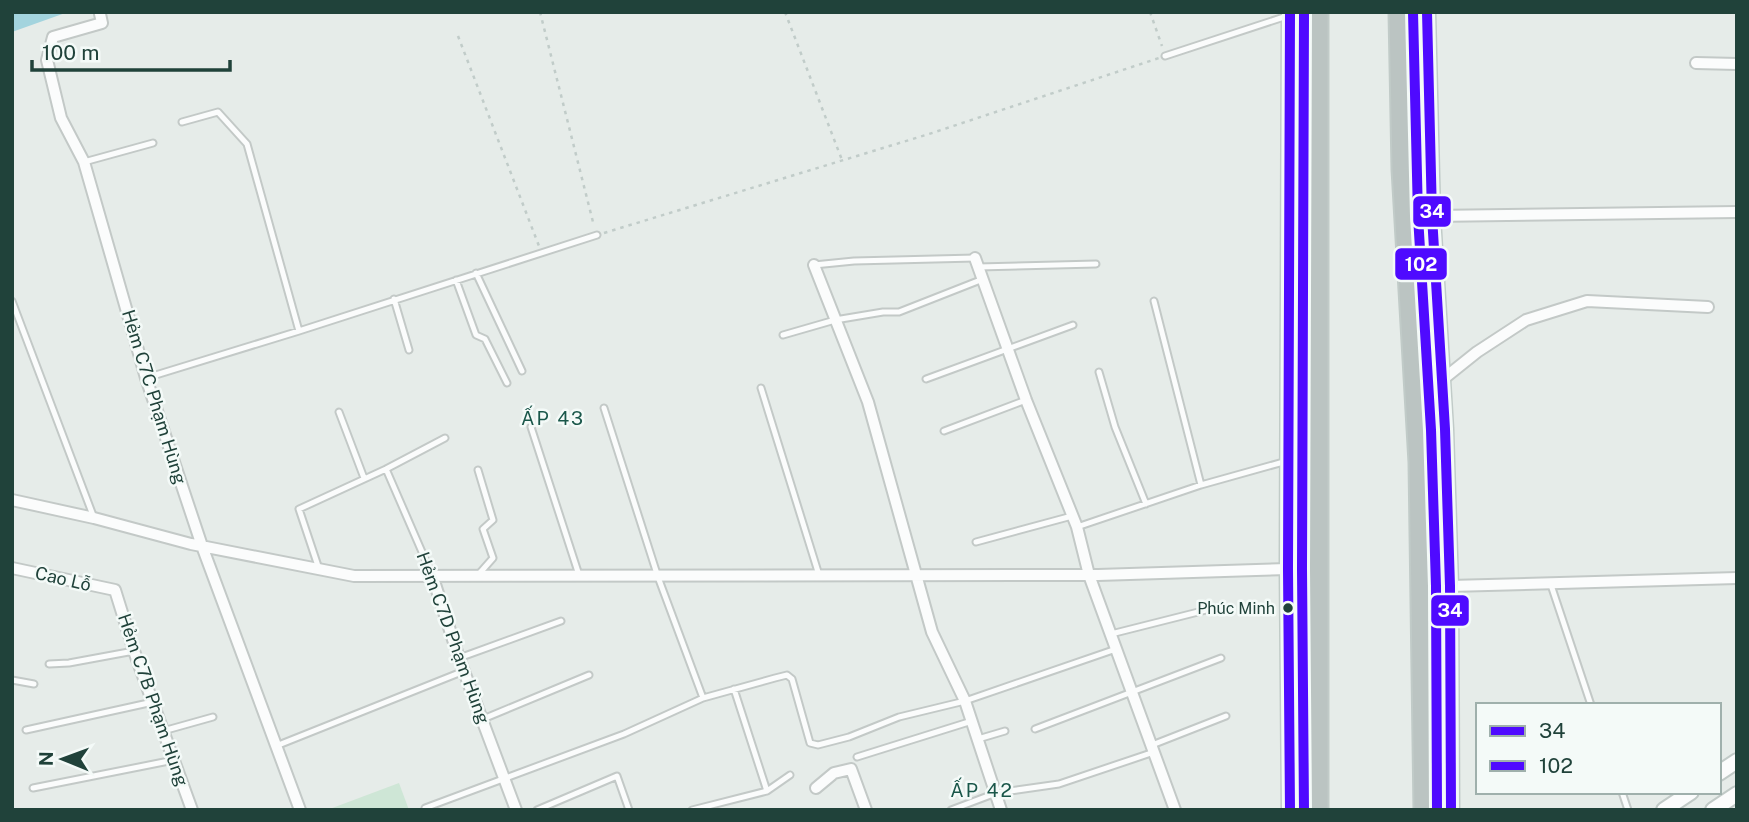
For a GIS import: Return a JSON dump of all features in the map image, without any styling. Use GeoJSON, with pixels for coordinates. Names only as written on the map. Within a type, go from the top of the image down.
{"type":"FeatureCollection","features":[{"type":"Feature","properties":{"kind":"highway"},"geometry":{"type":"LineString","coordinates":[[1318,12],[1318,810]]}},
{"type":"Feature","properties":{"kind":"highway"},"geometry":{"type":"LineString","coordinates":[[1399,12],[1402,169],[1419,485],[1424,810]]}},
{"type":"Feature","properties":{"kind":"main road"},"geometry":{"type":"LineString","coordinates":[[1427,12],[1432,216],[1450,586],[1452,804]]}},
{"type":"Feature","properties":{"kind":"main road"},"geometry":{"type":"LineString","coordinates":[[1290,14],[1287,569],[1290,810]]}},
{"type":"Feature","properties":{"kind":"main road"},"geometry":{"type":"LineString","coordinates":[[1721,772],[1737,761]]}},
{"type":"Feature","properties":{"kind":"main road"},"geometry":{"type":"LineString","coordinates":[[1664,810],[1688,794]]}},
{"type":"Feature","properties":{"kind":"main road"},"geometry":{"type":"LineString","coordinates":[[1713,810],[1737,794]]}},
{"type":"Feature","properties":{"kind":"street","name":"Hẻm C7C Phạm Hùng"},"geometry":{"type":"LineString","coordinates":[[100,13],[102,23],[53,37],[47,60],[61,118],[84,162],[146,378],[202,546],[300,810]]}},
{"type":"Feature","properties":{"kind":"street"},"geometry":{"type":"LineString","coordinates":[[1696,63],[1737,64]]}},
{"type":"Feature","properties":{"kind":"street"},"geometry":{"type":"LineString","coordinates":[[1432,216],[1737,212]]}},
{"type":"Feature","properties":{"kind":"street"},"geometry":{"type":"LineString","coordinates":[[976,262],[1026,400],[1077,527],[1089,575],[1175,810]]}},
{"type":"Feature","properties":{"kind":"street"},"geometry":{"type":"LineString","coordinates":[[814,265],[868,402],[932,632],[965,701],[1001,810]]}},
{"type":"Feature","properties":{"kind":"street"},"geometry":{"type":"LineString","coordinates":[[1442,380],[1477,352],[1526,320],[1587,301],[1708,307]]}},
{"type":"Feature","properties":{"kind":"street"},"geometry":{"type":"LineString","coordinates":[[12,500],[202,546],[354,576],[1089,575],[1287,569]]}},
{"type":"Feature","properties":{"kind":"street","name":"Cao Lỗ"},"geometry":{"type":"LineString","coordinates":[[12,568],[115,590]]}},
{"type":"Feature","properties":{"kind":"street","name":"Hẻm C7D Phạm Hùng"},"geometry":{"type":"LineString","coordinates":[[432,575],[459,658],[516,810]]}},
{"type":"Feature","properties":{"kind":"street"},"geometry":{"type":"LineString","coordinates":[[1450,586],[1737,578]]}},
{"type":"Feature","properties":{"kind":"street","name":"Hẻm C7B Phạm Hùng"},"geometry":{"type":"LineString","coordinates":[[115,590],[134,651],[192,810]]}},
{"type":"Feature","properties":{"kind":"street"},"geometry":{"type":"LineString","coordinates":[[816,788],[834,773],[850,769],[866,810]]}},
{"type":"Feature","properties":{"kind":"lane"},"geometry":{"type":"LineString","coordinates":[[1165,56],[1290,14]]}},
{"type":"Feature","properties":{"kind":"lane"},"geometry":{"type":"LineString","coordinates":[[182,122],[218,112],[247,144],[299,331]]}},
{"type":"Feature","properties":{"kind":"lane"},"geometry":{"type":"LineString","coordinates":[[84,162],[153,143]]}},
{"type":"Feature","properties":{"kind":"lane"},"geometry":{"type":"LineString","coordinates":[[146,378],[597,235]]}},
{"type":"Feature","properties":{"kind":"lane"},"geometry":{"type":"LineString","coordinates":[[814,265],[854,261],[1096,264]]}},
{"type":"Feature","properties":{"kind":"lane"},"geometry":{"type":"LineString","coordinates":[[476,273],[522,371]]}},
{"type":"Feature","properties":{"kind":"lane"},"geometry":{"type":"LineString","coordinates":[[783,335],[835,320],[899,312],[983,279]]}},
{"type":"Feature","properties":{"kind":"lane"},"geometry":{"type":"LineString","coordinates":[[456,280],[475,335],[485,339],[507,383]]}},
{"type":"Feature","properties":{"kind":"lane"},"geometry":{"type":"LineString","coordinates":[[394,299],[409,349]]}},
{"type":"Feature","properties":{"kind":"lane"},"geometry":{"type":"LineString","coordinates":[[12,301],[94,518]]}},
{"type":"Feature","properties":{"kind":"lane"},"geometry":{"type":"LineString","coordinates":[[1154,301],[1201,485]]}},
{"type":"Feature","properties":{"kind":"lane"},"geometry":{"type":"LineString","coordinates":[[926,379],[1073,325]]}},
{"type":"Feature","properties":{"kind":"lane"},"geometry":{"type":"LineString","coordinates":[[1099,372],[1115,427],[1146,504]]}},
{"type":"Feature","properties":{"kind":"lane"},"geometry":{"type":"LineString","coordinates":[[761,388],[819,575]]}},
{"type":"Feature","properties":{"kind":"lane"},"geometry":{"type":"LineString","coordinates":[[944,431],[1026,400]]}},
{"type":"Feature","properties":{"kind":"lane"},"geometry":{"type":"LineString","coordinates":[[604,408],[658,576],[703,698]]}},
{"type":"Feature","properties":{"kind":"lane"},"geometry":{"type":"LineString","coordinates":[[339,412],[364,478]]}},
{"type":"Feature","properties":{"kind":"lane"},"geometry":{"type":"LineString","coordinates":[[531,427],[579,575]]}},
{"type":"Feature","properties":{"kind":"lane"},"geometry":{"type":"LineString","coordinates":[[319,569],[299,509],[445,438]]}},
{"type":"Feature","properties":{"kind":"lane"},"geometry":{"type":"LineString","coordinates":[[1077,527],[1201,485],[1289,460]]}},
{"type":"Feature","properties":{"kind":"lane","name":"Hẻm C7D Phạm Hùng"},"geometry":{"type":"LineString","coordinates":[[386,469],[432,575]]}},
{"type":"Feature","properties":{"kind":"lane"},"geometry":{"type":"LineString","coordinates":[[478,470],[493,520],[484,529],[493,558],[478,575]]}},
{"type":"Feature","properties":{"kind":"lane"},"geometry":{"type":"LineString","coordinates":[[976,542],[1072,516]]}},
{"type":"Feature","properties":{"kind":"lane"},"geometry":{"type":"LineString","coordinates":[[1550,582],[1590,703]]}},
{"type":"Feature","properties":{"kind":"lane"},"geometry":{"type":"LineString","coordinates":[[1111,634],[1222,606]]}},
{"type":"Feature","properties":{"kind":"lane"},"geometry":{"type":"LineString","coordinates":[[459,658],[561,621]]}},
{"type":"Feature","properties":{"kind":"lane"},"geometry":{"type":"LineString","coordinates":[[425,808],[624,734],[703,698],[775,678],[790,676],[792,679],[810,743],[818,746],[899,717],[965,701],[1116,649]]}},
{"type":"Feature","properties":{"kind":"lane"},"geometry":{"type":"LineString","coordinates":[[49,664],[134,651]]}},
{"type":"Feature","properties":{"kind":"lane"},"geometry":{"type":"LineString","coordinates":[[1035,729],[1221,658]]}},
{"type":"Feature","properties":{"kind":"lane"},"geometry":{"type":"LineString","coordinates":[[276,746],[464,671]]}},
{"type":"Feature","properties":{"kind":"lane"},"geometry":{"type":"LineString","coordinates":[[483,719],[589,675]]}},
{"type":"Feature","properties":{"kind":"lane"},"geometry":{"type":"LineString","coordinates":[[12,680],[34,684]]}},
{"type":"Feature","properties":{"kind":"lane"},"geometry":{"type":"LineString","coordinates":[[734,689],[767,791]]}},
{"type":"Feature","properties":{"kind":"lane"},"geometry":{"type":"LineString","coordinates":[[26,730],[153,702]]}},
{"type":"Feature","properties":{"kind":"lane"},"geometry":{"type":"LineString","coordinates":[[951,810],[996,793],[1059,783],[1153,748],[1226,716]]}},
{"type":"Feature","properties":{"kind":"lane"},"geometry":{"type":"LineString","coordinates":[[163,731],[212,717]]}},
{"type":"Feature","properties":{"kind":"lane"},"geometry":{"type":"LineString","coordinates":[[857,757],[972,721]]}},
{"type":"Feature","properties":{"kind":"lane"},"geometry":{"type":"LineString","coordinates":[[978,739],[1005,731]]}},
{"type":"Feature","properties":{"kind":"lane"},"geometry":{"type":"LineString","coordinates":[[33,788],[174,760]]}},
{"type":"Feature","properties":{"kind":"lane"},"geometry":{"type":"LineString","coordinates":[[692,810],[767,791],[790,775]]}},
{"type":"Feature","properties":{"kind":"lane"},"geometry":{"type":"LineString","coordinates":[[537,810],[617,776],[629,810]]}},
{"type":"Feature","properties":{"kind":"path"},"geometry":{"type":"LineString","coordinates":[[540,12],[589,214],[597,235],[929,134],[1165,56],[1150,12]]}},
{"type":"Feature","properties":{"kind":"path"},"geometry":{"type":"LineString","coordinates":[[785,12],[842,160]]}},
{"type":"Feature","properties":{"kind":"path"},"geometry":{"type":"LineString","coordinates":[[458,36],[541,252]]}},
{"type":"Feature","properties":{"kind":"green space"},"geometry":{"type":"Polygon","coordinates":[[[399,783],[409,810],[327,810],[399,783]]]}},
{"type":"Feature","properties":{"kind":"water"},"geometry":{"type":"Polygon","coordinates":[[[12,12],[68,12],[12,32],[12,12]]]}},
{"type":"Feature","properties":{"kind":"transit line","name":"34"},"geometry":{"type":"LineString","coordinates":[[1290,12],[1290,810]]}},
{"type":"Feature","properties":{"kind":"transit line","name":"102"},"geometry":{"type":"LineString","coordinates":[[1304,12],[1304,810]]}},
{"type":"Feature","properties":{"kind":"transit line","name":"102"},"geometry":{"type":"LineString","coordinates":[[1413,12],[1418,216],[1431,430],[1436,586],[1437,810]]}},
{"type":"Feature","properties":{"kind":"transit line","name":"34"},"geometry":{"type":"LineString","coordinates":[[1427,12],[1432,216],[1445,429],[1450,586],[1451,810]]}},
{"type":"Feature","properties":{"kind":"place","name":"Phúc Minh"},"geometry":{"type":"Point","coordinates":[1288,608]}},
{"type":"Feature","properties":{"kind":"district","name":"ẤP 43"},"geometry":{"type":"Point","coordinates":[553,418]}},
{"type":"Feature","properties":{"kind":"district","name":"ẤP 42"},"geometry":{"type":"Point","coordinates":[982,790]}}]}
